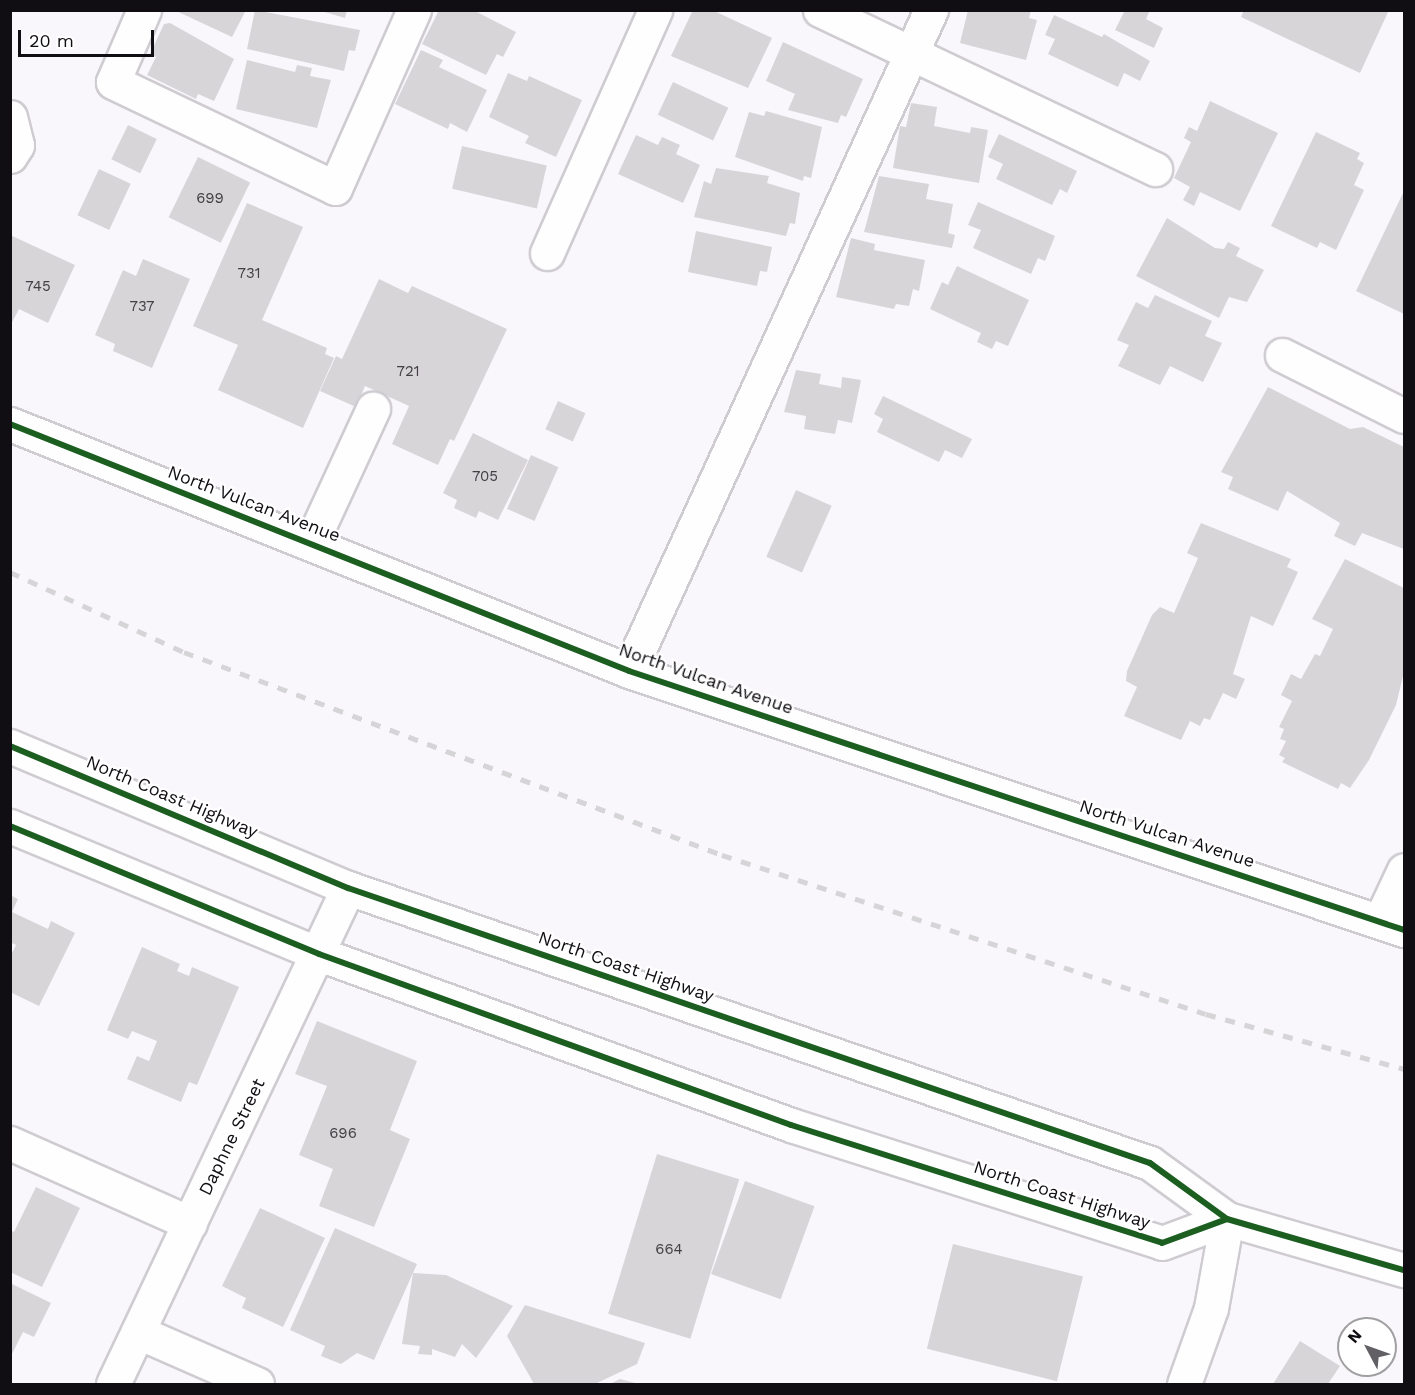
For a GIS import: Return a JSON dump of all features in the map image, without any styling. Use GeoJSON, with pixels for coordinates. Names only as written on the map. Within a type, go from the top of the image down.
{"type":"FeatureCollection","features":[{"type":"Feature","properties":{"kind":"main road"},"geometry":{"type":"LineString","coordinates":[[144,10],[113,82],[335,188],[414,10]]}},
{"type":"Feature","properties":{"kind":"main road"},"geometry":{"type":"LineString","coordinates":[[547,253],[656,10]]}},
{"type":"Feature","properties":{"kind":"main road"},"geometry":{"type":"LineString","coordinates":[[820,10],[910,56],[1155,169]]}},
{"type":"Feature","properties":{"kind":"main road"},"geometry":{"type":"LineString","coordinates":[[629,671],[931,10]]}},
{"type":"Feature","properties":{"kind":"main road"},"geometry":{"type":"LineString","coordinates":[[10,117],[16,145],[10,156]]}},
{"type":"Feature","properties":{"kind":"main road"},"geometry":{"type":"LineString","coordinates":[[1282,355],[1404,416]]}},
{"type":"Feature","properties":{"kind":"main road"},"geometry":{"type":"LineString","coordinates":[[311,543],[373,409]]}},
{"type":"Feature","properties":{"kind":"main road","name":"North Vulcan Avenue"},"geometry":{"type":"LineString","coordinates":[[10,424],[629,671],[1392,926]]}},
{"type":"Feature","properties":{"kind":"main road","name":"North Coast Highway"},"geometry":{"type":"LineString","coordinates":[[10,746],[348,888],[1150,1163],[1227,1219],[1404,1270]]}},
{"type":"Feature","properties":{"kind":"main road","name":"North Coast Highway"},"geometry":{"type":"LineString","coordinates":[[10,826],[319,954],[791,1125],[1162,1243],[1227,1219]]}},
{"type":"Feature","properties":{"kind":"main road"},"geometry":{"type":"LineString","coordinates":[[1392,926],[1404,870]]}},
{"type":"Feature","properties":{"kind":"main road","name":"Daphne Street"},"geometry":{"type":"LineString","coordinates":[[113,1384],[319,954],[348,888]]}},
{"type":"Feature","properties":{"kind":"main road"},"geometry":{"type":"LineString","coordinates":[[10,1143],[190,1223]]}},
{"type":"Feature","properties":{"kind":"main road"},"geometry":{"type":"LineString","coordinates":[[1184,1384],[1210,1308],[1227,1219]]}},
{"type":"Feature","properties":{"kind":"main road"},"geometry":{"type":"LineString","coordinates":[[138,1332],[257,1384]]}},
{"type":"Feature","properties":{"kind":"building"},"geometry":{"type":"Polygon","coordinates":[[[174,10],[246,10],[232,37],[174,10]]]}},
{"type":"Feature","properties":{"kind":"building"},"geometry":{"type":"Polygon","coordinates":[[[255,10],[360,30],[355,51],[349,50],[344,71],[247,49],[255,10]]]}},
{"type":"Feature","properties":{"kind":"building"},"geometry":{"type":"Polygon","coordinates":[[[318,10],[347,10],[345,18],[318,10]]]}},
{"type":"Feature","properties":{"kind":"building"},"geometry":{"type":"Polygon","coordinates":[[[439,10],[473,10],[516,32],[503,57],[497,54],[486,75],[422,44],[439,10]]]}},
{"type":"Feature","properties":{"kind":"building"},"geometry":{"type":"Polygon","coordinates":[[[693,10],[712,10],[772,38],[748,88],[671,56],[693,10]]]}},
{"type":"Feature","properties":{"kind":"building"},"geometry":{"type":"Polygon","coordinates":[[[968,10],[1031,10],[1029,18],[1037,20],[1026,60],[960,43],[968,10]]]}},
{"type":"Feature","properties":{"kind":"building"},"geometry":{"type":"Polygon","coordinates":[[[1125,10],[1150,10],[1146,19],[1163,28],[1154,48],[1115,30],[1125,10]]]}},
{"type":"Feature","properties":{"kind":"building"},"geometry":{"type":"Polygon","coordinates":[[[1244,10],[1389,10],[1360,73],[1241,17],[1244,10]]]}},
{"type":"Feature","properties":{"kind":"building"},"geometry":{"type":"Polygon","coordinates":[[[1054,15],[1102,37],[1104,34],[1150,61],[1140,81],[1124,73],[1118,87],[1048,54],[1055,39],[1045,35],[1054,15]]]}},
{"type":"Feature","properties":{"kind":"building"},"geometry":{"type":"Polygon","coordinates":[[[170,23],[234,59],[214,101],[198,94],[196,99],[147,75],[156,57],[150,54],[164,24],[170,23]]]}},
{"type":"Feature","properties":{"kind":"building"},"geometry":{"type":"Polygon","coordinates":[[[783,42],[863,79],[846,117],[841,115],[838,123],[788,110],[795,94],[766,81],[783,42]]]}},
{"type":"Feature","properties":{"kind":"building"},"geometry":{"type":"Polygon","coordinates":[[[421,50],[443,60],[439,67],[487,90],[467,132],[450,123],[448,129],[395,104],[421,50]]]}},
{"type":"Feature","properties":{"kind":"building"},"geometry":{"type":"Polygon","coordinates":[[[247,60],[295,72],[297,65],[312,68],[310,76],[331,80],[317,128],[236,109],[247,60]]]}},
{"type":"Feature","properties":{"kind":"building"},"geometry":{"type":"Polygon","coordinates":[[[508,73],[527,81],[529,76],[582,100],[556,157],[525,143],[529,136],[489,117],[508,73]]]}},
{"type":"Feature","properties":{"kind":"building"},"geometry":{"type":"Polygon","coordinates":[[[673,82],[728,108],[713,140],[658,115],[673,82]]]}},
{"type":"Feature","properties":{"kind":"building"},"geometry":{"type":"Polygon","coordinates":[[[1210,101],[1278,133],[1240,211],[1200,192],[1194,206],[1183,200],[1190,187],[1174,178],[1191,142],[1184,138],[1189,127],[1197,131],[1210,101]]]}},
{"type":"Feature","properties":{"kind":"building"},"geometry":{"type":"Polygon","coordinates":[[[911,103],[937,107],[934,126],[970,133],[971,127],[988,130],[979,183],[893,168],[900,126],[906,127],[911,103]]]}},
{"type":"Feature","properties":{"kind":"building"},"geometry":{"type":"Polygon","coordinates":[[[766,111],[822,127],[811,178],[804,176],[803,181],[735,157],[749,112],[764,116],[766,111]]]}},
{"type":"Feature","properties":{"kind":"building"},"geometry":{"type":"Polygon","coordinates":[[[128,125],[157,139],[140,173],[111,159],[128,125]]]}},
{"type":"Feature","properties":{"kind":"building"},"geometry":{"type":"Polygon","coordinates":[[[1316,132],[1360,153],[1357,159],[1364,163],[1354,185],[1364,190],[1336,250],[1320,242],[1317,248],[1271,226],[1316,132]]]}},
{"type":"Feature","properties":{"kind":"building"},"geometry":{"type":"Polygon","coordinates":[[[999,134],[1077,171],[1067,193],[1060,189],[1052,205],[996,179],[1003,164],[988,157],[999,134]]]}},
{"type":"Feature","properties":{"kind":"building"},"geometry":{"type":"Polygon","coordinates":[[[636,135],[658,145],[662,137],[680,145],[676,154],[700,165],[683,203],[618,174],[636,135]]]}},
{"type":"Feature","properties":{"kind":"building"},"geometry":{"type":"Polygon","coordinates":[[[462,146],[547,166],[537,208],[452,189],[462,146]]]}},
{"type":"Feature","properties":{"kind":"building"},"geometry":{"type":"Polygon","coordinates":[[[198,157],[250,182],[221,243],[169,217],[198,157]]]}},
{"type":"Feature","properties":{"kind":"building"},"geometry":{"type":"Polygon","coordinates":[[[716,168],[769,176],[767,183],[800,193],[795,224],[790,223],[786,236],[694,217],[704,181],[711,184],[716,168]]]}},
{"type":"Feature","properties":{"kind":"building"},"geometry":{"type":"Polygon","coordinates":[[[99,169],[131,184],[109,230],[77,215],[99,169]]]}},
{"type":"Feature","properties":{"kind":"building"},"geometry":{"type":"Polygon","coordinates":[[[879,176],[929,184],[926,199],[953,204],[948,233],[955,235],[952,248],[864,232],[879,176]]]}},
{"type":"Feature","properties":{"kind":"building"},"geometry":{"type":"Polygon","coordinates":[[[1404,191],[1404,314],[1356,291],[1404,191]]]}},
{"type":"Feature","properties":{"kind":"building"},"geometry":{"type":"Polygon","coordinates":[[[978,202],[1055,236],[1045,261],[1038,258],[1031,274],[973,248],[981,230],[968,225],[978,202]]]}},
{"type":"Feature","properties":{"kind":"building"},"geometry":{"type":"Polygon","coordinates":[[[247,203],[303,227],[262,320],[327,348],[325,354],[334,358],[303,428],[218,390],[238,345],[193,326],[247,203]]]}},
{"type":"Feature","properties":{"kind":"building"},"geometry":{"type":"Polygon","coordinates":[[[1167,218],[1215,248],[1224,249],[1228,242],[1240,248],[1236,256],[1264,270],[1247,302],[1229,297],[1219,318],[1136,276],[1167,218]]]}},
{"type":"Feature","properties":{"kind":"building"},"geometry":{"type":"Polygon","coordinates":[[[696,231],[772,247],[767,272],[760,271],[757,286],[688,272],[696,231]]]}},
{"type":"Feature","properties":{"kind":"building"},"geometry":{"type":"Polygon","coordinates":[[[10,235],[75,265],[48,323],[19,309],[10,326],[10,235]]]}},
{"type":"Feature","properties":{"kind":"building"},"geometry":{"type":"Polygon","coordinates":[[[851,238],[875,244],[874,250],[925,260],[919,291],[913,289],[909,306],[896,304],[894,309],[836,297],[851,238]]]}},
{"type":"Feature","properties":{"kind":"building"},"geometry":{"type":"Polygon","coordinates":[[[143,259],[190,279],[152,368],[113,351],[115,344],[95,335],[123,270],[136,276],[143,259]]]}},
{"type":"Feature","properties":{"kind":"building"},"geometry":{"type":"Polygon","coordinates":[[[957,266],[1029,300],[1008,346],[996,341],[992,349],[977,342],[981,333],[930,309],[942,282],[948,285],[957,266]]]}},
{"type":"Feature","properties":{"kind":"building"},"geometry":{"type":"Polygon","coordinates":[[[379,279],[408,293],[412,286],[507,329],[454,441],[450,439],[438,465],[392,444],[409,406],[365,386],[356,407],[320,391],[336,356],[342,359],[379,279]]]}},
{"type":"Feature","properties":{"kind":"building"},"geometry":{"type":"Polygon","coordinates":[[[1155,295],[1212,321],[1205,336],[1222,343],[1203,382],[1170,366],[1160,385],[1118,366],[1129,345],[1117,340],[1136,302],[1148,308],[1155,295]]]}},
{"type":"Feature","properties":{"kind":"building"},"geometry":{"type":"Polygon","coordinates":[[[796,370],[821,374],[819,384],[841,388],[842,377],[861,380],[852,423],[838,420],[835,434],[804,429],[806,416],[784,412],[796,370]]]}},
{"type":"Feature","properties":{"kind":"building"},"geometry":{"type":"Polygon","coordinates":[[[1268,387],[1350,429],[1363,427],[1404,447],[1404,549],[1362,533],[1355,546],[1334,536],[1340,523],[1287,491],[1278,511],[1228,489],[1233,477],[1221,472],[1268,387]]]}},
{"type":"Feature","properties":{"kind":"building"},"geometry":{"type":"Polygon","coordinates":[[[883,396],[972,439],[962,458],[945,450],[939,462],[877,432],[883,419],[874,414],[883,396]]]}},
{"type":"Feature","properties":{"kind":"building"},"geometry":{"type":"Polygon","coordinates":[[[558,401],[585,413],[573,442],[545,429],[558,401]]]}},
{"type":"Feature","properties":{"kind":"building"},"geometry":{"type":"Polygon","coordinates":[[[473,433],[528,460],[498,520],[479,511],[476,518],[454,508],[457,500],[443,493],[473,433]]]}},
{"type":"Feature","properties":{"kind":"building"},"geometry":{"type":"Polygon","coordinates":[[[531,455],[558,467],[534,521],[507,509],[531,455]]]}},
{"type":"Feature","properties":{"kind":"building"},"geometry":{"type":"Polygon","coordinates":[[[796,490],[832,506],[802,573],[766,557],[796,490]]]}},
{"type":"Feature","properties":{"kind":"building"},"geometry":{"type":"Polygon","coordinates":[[[1201,523],[1291,559],[1287,567],[1298,572],[1273,626],[1251,616],[1233,674],[1245,679],[1236,699],[1223,693],[1210,720],[1204,718],[1200,726],[1190,721],[1181,740],[1124,716],[1137,687],[1126,681],[1127,671],[1152,615],[1160,607],[1174,613],[1198,558],[1187,553],[1201,523]]]}},
{"type":"Feature","properties":{"kind":"building"},"geometry":{"type":"Polygon","coordinates":[[[1345,559],[1404,588],[1404,672],[1396,705],[1369,760],[1350,788],[1341,783],[1338,789],[1282,762],[1285,758],[1279,755],[1286,741],[1280,739],[1284,729],[1279,727],[1292,701],[1281,695],[1291,674],[1301,679],[1315,654],[1320,656],[1333,629],[1312,619],[1345,559]]]}},
{"type":"Feature","properties":{"kind":"building"},"geometry":{"type":"Polygon","coordinates":[[[10,895],[18,899],[12,912],[48,929],[51,921],[75,933],[39,1006],[10,992],[10,957],[16,945],[10,942],[10,895]]]}},
{"type":"Feature","properties":{"kind":"building"},"geometry":{"type":"Polygon","coordinates":[[[142,947],[180,964],[177,971],[189,976],[192,967],[239,987],[197,1085],[189,1082],[181,1102],[127,1079],[137,1056],[149,1061],[157,1041],[132,1031],[128,1039],[107,1030],[142,947]]]}},
{"type":"Feature","properties":{"kind":"building"},"geometry":{"type":"Polygon","coordinates":[[[317,1021],[417,1061],[390,1130],[410,1139],[374,1227],[319,1206],[333,1169],[299,1155],[327,1086],[295,1074],[317,1021]]]}},
{"type":"Feature","properties":{"kind":"building"},"geometry":{"type":"Polygon","coordinates":[[[657,1154],[739,1179],[690,1339],[608,1314],[657,1154]]]}},
{"type":"Feature","properties":{"kind":"building"},"geometry":{"type":"Polygon","coordinates":[[[745,1181],[815,1206],[781,1299],[711,1274],[745,1181]]]}},
{"type":"Feature","properties":{"kind":"building"},"geometry":{"type":"Polygon","coordinates":[[[36,1187],[80,1208],[42,1287],[10,1272],[10,1230],[14,1232],[36,1187]]]}},
{"type":"Feature","properties":{"kind":"building"},"geometry":{"type":"Polygon","coordinates":[[[260,1208],[325,1238],[283,1327],[242,1308],[246,1298],[222,1286],[260,1208]]]}},
{"type":"Feature","properties":{"kind":"building"},"geometry":{"type":"Polygon","coordinates":[[[335,1228],[417,1264],[374,1360],[357,1353],[341,1364],[321,1356],[325,1346],[290,1330],[335,1228]]]}},
{"type":"Feature","properties":{"kind":"building"},"geometry":{"type":"Polygon","coordinates":[[[953,1244],[1083,1276],[1057,1381],[927,1349],[953,1244]]]}},
{"type":"Feature","properties":{"kind":"building"},"geometry":{"type":"Polygon","coordinates":[[[413,1273],[446,1275],[513,1306],[476,1358],[462,1344],[455,1357],[432,1349],[432,1355],[418,1354],[420,1346],[402,1344],[413,1273]]]}},
{"type":"Feature","properties":{"kind":"building"},"geometry":{"type":"Polygon","coordinates":[[[10,1283],[51,1303],[34,1337],[23,1332],[10,1358],[10,1283]]]}},
{"type":"Feature","properties":{"kind":"building"},"geometry":{"type":"Polygon","coordinates":[[[525,1305],[645,1343],[637,1364],[595,1384],[534,1384],[507,1336],[525,1305]]]}},
{"type":"Feature","properties":{"kind":"building"},"geometry":{"type":"Polygon","coordinates":[[[1300,1341],[1337,1364],[1337,1370],[1328,1384],[1273,1384],[1300,1341]]]}},
{"type":"Feature","properties":{"kind":"building"},"geometry":{"type":"Polygon","coordinates":[[[620,1379],[639,1384],[610,1384],[620,1379]]]}},
{"type":"Feature","properties":{"kind":"railway"},"geometry":{"type":"LineString","coordinates":[[10,572],[184,652],[722,855],[1206,1014],[1404,1069]]}},
{"type":"Feature","properties":{"kind":"cycle path"},"geometry":{"type":"LineString","coordinates":[[10,424],[629,671],[1404,930]]}},
{"type":"Feature","properties":{"kind":"cycle path"},"geometry":{"type":"LineString","coordinates":[[10,746],[348,888],[1150,1163],[1227,1219],[1404,1270]]}},
{"type":"Feature","properties":{"kind":"cycle path"},"geometry":{"type":"LineString","coordinates":[[10,826],[319,954],[791,1125],[1162,1243],[1227,1219]]}}]}
